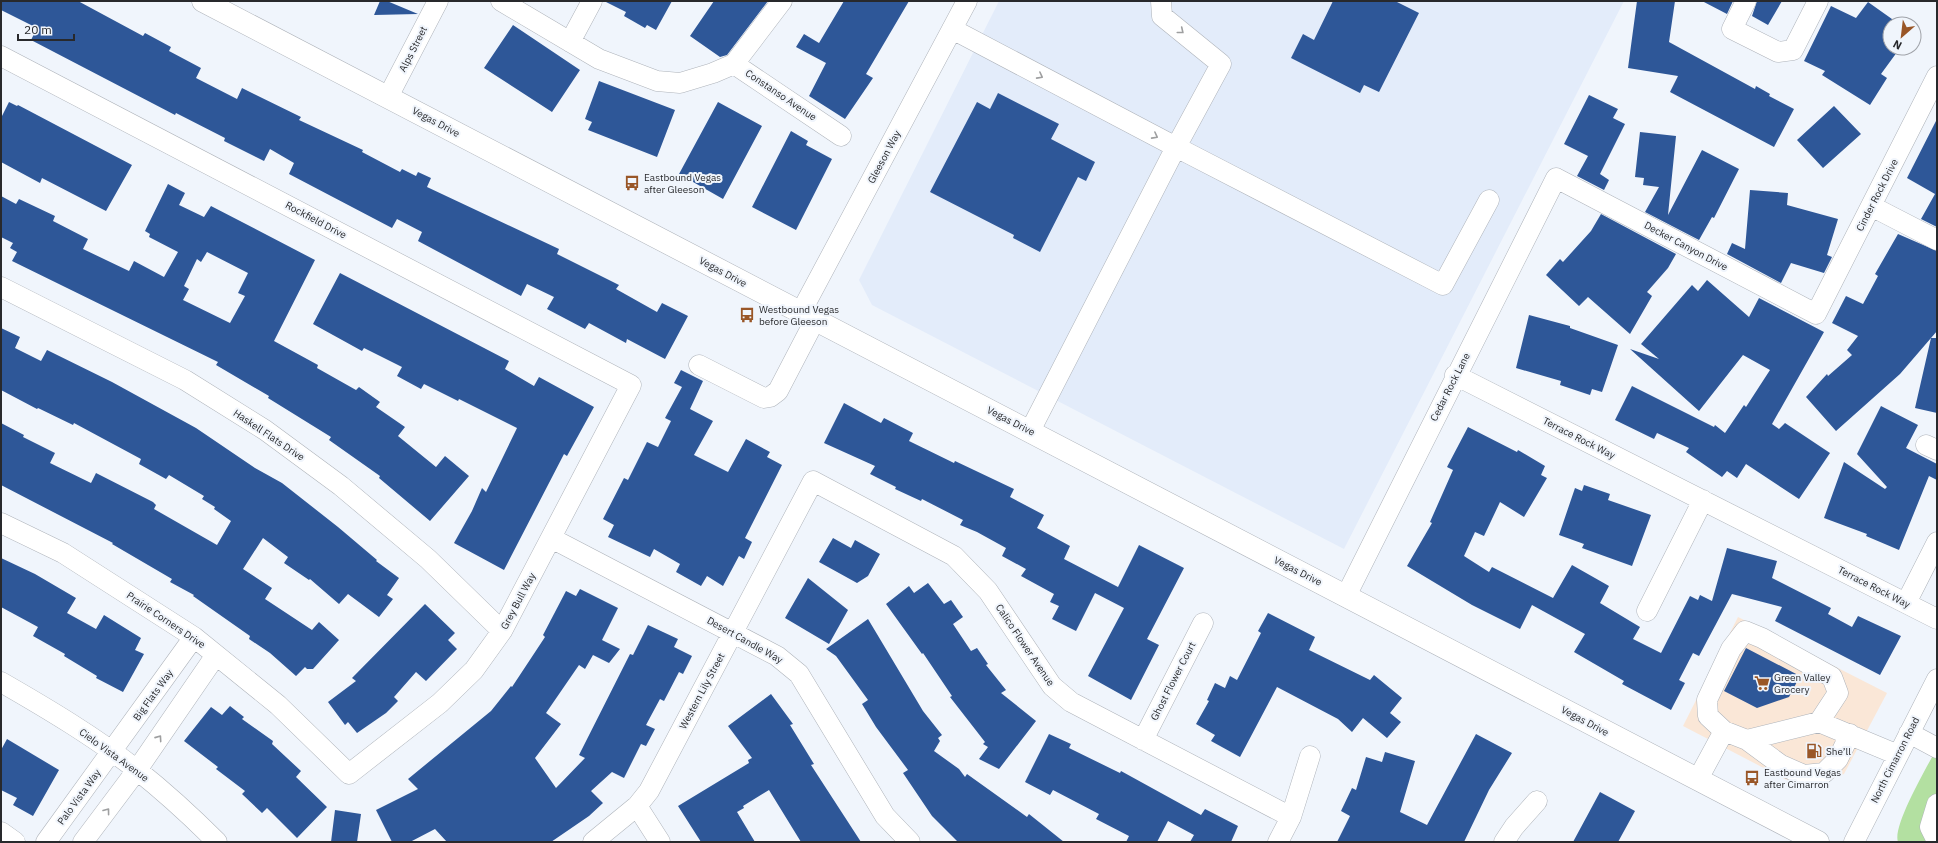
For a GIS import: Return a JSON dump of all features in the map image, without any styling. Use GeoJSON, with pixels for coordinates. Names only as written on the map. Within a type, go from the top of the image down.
{"type":"FeatureCollection","features":[{"type":"Feature","properties":{"kind":"main road","name":"Vegas Drive"},"geometry":{"type":"LineString","coordinates":[[203,1],[1818,842]]}},
{"type":"Feature","properties":{"kind":"street","name":"Alps Street"},"geometry":{"type":"LineString","coordinates":[[388,97],[438,1]]}},
{"type":"Feature","properties":{"kind":"street","name":"Constanso Avenue"},"geometry":{"type":"LineString","coordinates":[[501,1],[599,59],[657,81],[680,83],[713,73],[734,64],[841,136]]}},
{"type":"Feature","properties":{"kind":"street"},"geometry":{"type":"LineString","coordinates":[[570,42],[592,1]]}},
{"type":"Feature","properties":{"kind":"street"},"geometry":{"type":"LineString","coordinates":[[734,64],[782,1]]}},
{"type":"Feature","properties":{"kind":"street","name":"Gleeson Way"},"geometry":{"type":"LineString","coordinates":[[700,365],[764,398],[770,397],[778,391],[808,316],[967,1]]}},
{"type":"Feature","properties":{"kind":"street"},"geometry":{"type":"LineString","coordinates":[[1030,431],[1176,147],[1221,64],[1162,16],[1161,1]]}},
{"type":"Feature","properties":{"kind":"street"},"geometry":{"type":"LineString","coordinates":[[1746,1],[1732,29],[1778,52],[1793,50],[1818,1]]}},
{"type":"Feature","properties":{"kind":"street"},"geometry":{"type":"LineString","coordinates":[[952,29],[1443,285],[1489,200]]}},
{"type":"Feature","properties":{"kind":"street","name":"Rockfield Drive"},"geometry":{"type":"LineString","coordinates":[[1,56],[631,384]]}},
{"type":"Feature","properties":{"kind":"street","name":"Cinder Rock Drive"},"geometry":{"type":"LineString","coordinates":[[1816,314],[1937,76]]}},
{"type":"Feature","properties":{"kind":"street","name":"Decker Canyon Drive"},"geometry":{"type":"LineString","coordinates":[[1556,178],[1816,314]]}},
{"type":"Feature","properties":{"kind":"street","name":"Cedar Rock Lane"},"geometry":{"type":"LineString","coordinates":[[1346,596],[1455,375],[1556,178]]}},
{"type":"Feature","properties":{"kind":"street"},"geometry":{"type":"LineString","coordinates":[[1871,206],[1937,240]]}},
{"type":"Feature","properties":{"kind":"street","name":"Haskell Flats Drive"},"geometry":{"type":"LineString","coordinates":[[1,287],[185,380],[265,430],[341,486],[428,559],[502,631]]}},
{"type":"Feature","properties":{"kind":"street","name":"Terrace Rock Way"},"geometry":{"type":"LineString","coordinates":[[1455,375],[1937,619]]}},
{"type":"Feature","properties":{"kind":"street","name":"Grey Bull Way"},"geometry":{"type":"LineString","coordinates":[[349,774],[440,703],[474,670],[502,631],[631,384]]}},
{"type":"Feature","properties":{"kind":"street","name":"Western Lily Street"},"geometry":{"type":"LineString","coordinates":[[593,842],[637,806],[649,791],[813,481]]}},
{"type":"Feature","properties":{"kind":"street","name":"Calico Flower Avenue"},"geometry":{"type":"LineString","coordinates":[[813,481],[954,556],[988,591],[1052,686],[1071,702],[1291,817]]}},
{"type":"Feature","properties":{"kind":"street"},"geometry":{"type":"LineString","coordinates":[[1647,611],[1703,500]]}},
{"type":"Feature","properties":{"kind":"street","name":"Prairie Corners Drive"},"geometry":{"type":"LineString","coordinates":[[1,523],[63,553],[194,638],[278,705],[349,774]]}},
{"type":"Feature","properties":{"kind":"street","name":"Desert Candle Way"},"geometry":{"type":"LineString","coordinates":[[551,538],[777,656],[799,674],[885,816],[910,842]]}},
{"type":"Feature","properties":{"kind":"street"},"geometry":{"type":"LineString","coordinates":[[1906,603],[1937,542]]}},
{"type":"Feature","properties":{"kind":"street","name":"Ghost Flower Court"},"geometry":{"type":"LineString","coordinates":[[1143,740],[1203,623]]}},
{"type":"Feature","properties":{"kind":"street"},"geometry":{"type":"LineString","coordinates":[[1819,722],[1838,693],[1832,677],[1762,638],[1745,631],[1731,649],[1707,700],[1708,716],[1724,731],[1747,740],[1781,766],[1804,775],[1824,773],[1838,759],[1850,734]]}},
{"type":"Feature","properties":{"kind":"street","name":"Big Flats Way"},"geometry":{"type":"LineString","coordinates":[[112,752],[194,638]]}},
{"type":"Feature","properties":{"kind":"street"},"geometry":{"type":"LineString","coordinates":[[83,842],[137,770],[216,655]]}},
{"type":"Feature","properties":{"kind":"street","name":"North Cimarron Road"},"geometry":{"type":"LineString","coordinates":[[1854,842],[1937,679]]}},
{"type":"Feature","properties":{"kind":"street","name":"Cielo Vista Avenue"},"geometry":{"type":"LineString","coordinates":[[1,682],[70,723],[137,770],[180,807],[217,842]]}},
{"type":"Feature","properties":{"kind":"street"},"geometry":{"type":"LineString","coordinates":[[1747,740],[1819,722],[1898,755]]}},
{"type":"Feature","properties":{"kind":"street"},"geometry":{"type":"LineString","coordinates":[[1698,779],[1724,731]]}},
{"type":"Feature","properties":{"kind":"street"},"geometry":{"type":"LineString","coordinates":[[1909,733],[1937,748]]}},
{"type":"Feature","properties":{"kind":"street","name":"Palo Vista Way"},"geometry":{"type":"LineString","coordinates":[[46,842],[112,752]]}},
{"type":"Feature","properties":{"kind":"street"},"geometry":{"type":"LineString","coordinates":[[1278,842],[1291,817],[1310,756]]}},
{"type":"Feature","properties":{"kind":"street"},"geometry":{"type":"LineString","coordinates":[[1504,842],[1514,827],[1537,801]]}},
{"type":"Feature","properties":{"kind":"street"},"geometry":{"type":"LineString","coordinates":[[1937,804],[1930,827],[1937,841]]}},
{"type":"Feature","properties":{"kind":"street"},"geometry":{"type":"LineString","coordinates":[[637,806],[660,842]]}},
{"type":"Feature","properties":{"kind":"street"},"geometry":{"type":"LineString","coordinates":[[1,832],[15,842]]}},
{"type":"Feature","properties":{"kind":"shaded area"},"geometry":{"type":"Polygon","coordinates":[[[999,1],[1624,1],[1344,549],[872,305],[859,280],[999,1]]]}},
{"type":"Feature","properties":{"kind":"shaded area"},"geometry":{"type":"Polygon","coordinates":[[[1738,617],[1887,693],[1844,774],[1806,790],[1683,726],[1738,617]]]}},
{"type":"Feature","properties":{"kind":"green space"},"geometry":{"type":"Polygon","coordinates":[[[1937,748],[1937,842],[1898,842],[1900,823],[1905,810],[1937,748]]]}},
{"type":"Feature","properties":{"kind":"building"},"geometry":{"type":"Polygon","coordinates":[[[1,1],[78,1],[143,36],[145,33],[171,47],[169,51],[201,68],[196,78],[237,99],[242,88],[301,117],[299,120],[363,150],[362,152],[400,172],[402,169],[416,176],[418,172],[431,178],[427,187],[559,249],[557,254],[619,285],[616,289],[657,312],[662,303],[688,316],[665,359],[627,339],[626,343],[589,323],[585,329],[547,309],[554,297],[527,284],[521,296],[418,241],[422,232],[397,219],[392,228],[289,174],[294,163],[270,149],[264,161],[224,141],[225,138],[176,113],[175,115],[31,40],[37,28],[1,10],[1,1]]]}},
{"type":"Feature","properties":{"kind":"building"},"geometry":{"type":"Polygon","coordinates":[[[380,1],[387,1],[418,14],[374,15],[380,1]]]}},
{"type":"Feature","properties":{"kind":"building"},"geometry":{"type":"Polygon","coordinates":[[[604,1],[672,1],[656,30],[647,25],[645,28],[624,16],[626,12],[604,1]]]}},
{"type":"Feature","properties":{"kind":"building"},"geometry":{"type":"Polygon","coordinates":[[[714,1],[768,1],[727,55],[720,57],[690,36],[714,1]]]}},
{"type":"Feature","properties":{"kind":"building"},"geometry":{"type":"Polygon","coordinates":[[[844,1],[909,1],[866,74],[873,78],[845,119],[809,96],[826,63],[796,47],[804,34],[819,43],[844,1]]]}},
{"type":"Feature","properties":{"kind":"building"},"geometry":{"type":"Polygon","coordinates":[[[1333,1],[1395,1],[1419,13],[1379,92],[1364,85],[1360,93],[1291,58],[1303,34],[1314,40],[1333,1]]]}},
{"type":"Feature","properties":{"kind":"building"},"geometry":{"type":"Polygon","coordinates":[[[1637,1],[1675,1],[1669,42],[1755,89],[1756,86],[1770,94],[1769,96],[1794,109],[1774,147],[1670,92],[1678,76],[1628,68],[1637,1]]]}},
{"type":"Feature","properties":{"kind":"building"},"geometry":{"type":"Polygon","coordinates":[[[1702,1],[1733,1],[1727,14],[1702,1]]]}},
{"type":"Feature","properties":{"kind":"building"},"geometry":{"type":"Polygon","coordinates":[[[1757,1],[1782,1],[1768,25],[1752,16],[1757,1]]]}},
{"type":"Feature","properties":{"kind":"building"},"geometry":{"type":"Polygon","coordinates":[[[1868,2],[1888,16],[1882,16],[1882,56],[1894,56],[1881,74],[1887,78],[1870,105],[1822,75],[1825,71],[1804,61],[1831,6],[1856,18],[1868,2]]]}},
{"type":"Feature","properties":{"kind":"building"},"geometry":{"type":"Polygon","coordinates":[[[513,25],[580,70],[552,112],[484,68],[513,25]]]}},
{"type":"Feature","properties":{"kind":"building"},"geometry":{"type":"Polygon","coordinates":[[[599,81],[675,110],[657,157],[588,130],[592,122],[585,119],[599,81]]]}},
{"type":"Feature","properties":{"kind":"building"},"geometry":{"type":"Polygon","coordinates":[[[998,93],[1059,124],[1051,139],[1095,162],[1086,181],[1078,177],[1040,252],[1013,238],[1014,235],[930,192],[977,102],[990,109],[998,93]]]}},
{"type":"Feature","properties":{"kind":"building"},"geometry":{"type":"Polygon","coordinates":[[[1589,95],[1618,109],[1613,118],[1625,124],[1600,174],[1609,180],[1604,190],[1577,176],[1588,156],[1564,144],[1589,95]]]}},
{"type":"Feature","properties":{"kind":"building"},"geometry":{"type":"Polygon","coordinates":[[[9,102],[17,106],[18,105],[132,165],[106,211],[42,178],[40,183],[1,162],[1,118],[9,102]]]}},
{"type":"Feature","properties":{"kind":"building"},"geometry":{"type":"Polygon","coordinates":[[[718,102],[762,126],[723,199],[679,174],[718,102]]]}},
{"type":"Feature","properties":{"kind":"building"},"geometry":{"type":"Polygon","coordinates":[[[1834,106],[1861,134],[1823,168],[1797,140],[1834,106]]]}},
{"type":"Feature","properties":{"kind":"building"},"geometry":{"type":"Polygon","coordinates":[[[1937,119],[1937,227],[1921,219],[1935,194],[1907,178],[1937,119]]]}},
{"type":"Feature","properties":{"kind":"building"},"geometry":{"type":"Polygon","coordinates":[[[791,131],[808,141],[806,145],[832,159],[796,230],[752,207],[791,131]]]}},
{"type":"Feature","properties":{"kind":"building"},"geometry":{"type":"Polygon","coordinates":[[[1640,132],[1676,136],[1668,215],[1702,150],[1739,169],[1714,218],[1712,217],[1699,240],[1645,212],[1659,187],[1643,185],[1644,178],[1635,177],[1640,132]]]}},
{"type":"Feature","properties":{"kind":"building"},"geometry":{"type":"Polygon","coordinates":[[[168,184],[185,193],[179,205],[204,217],[211,206],[315,260],[274,341],[318,365],[317,368],[356,390],[359,387],[380,402],[376,407],[405,427],[398,436],[436,467],[445,456],[469,476],[430,521],[379,478],[380,476],[329,440],[331,437],[268,398],[269,396],[216,365],[218,362],[12,261],[17,252],[10,248],[13,243],[1,237],[1,196],[16,204],[19,199],[55,216],[53,221],[88,239],[83,249],[129,271],[134,261],[164,277],[178,252],[149,237],[150,234],[145,231],[168,184]],[[207,252],[201,262],[197,259],[184,286],[189,289],[183,300],[230,323],[245,296],[238,293],[248,273],[207,252]]]}},
{"type":"Feature","properties":{"kind":"building"},"geometry":{"type":"Polygon","coordinates":[[[1750,190],[1788,193],[1787,205],[1838,219],[1827,255],[1832,257],[1824,273],[1791,263],[1781,283],[1727,254],[1732,243],[1745,249],[1750,190]]]}},
{"type":"Feature","properties":{"kind":"building"},"geometry":{"type":"Polygon","coordinates":[[[1601,214],[1676,254],[1668,268],[1647,292],[1652,296],[1630,334],[1588,297],[1579,306],[1546,275],[1560,259],[1563,262],[1591,231],[1601,214]]]}},
{"type":"Feature","properties":{"kind":"building"},"geometry":{"type":"Polygon","coordinates":[[[1898,234],[1937,251],[1937,331],[1900,374],[1836,431],[1806,397],[1827,374],[1828,376],[1852,355],[1847,350],[1858,336],[1832,323],[1846,296],[1863,304],[1878,276],[1875,274],[1898,234]]]}},
{"type":"Feature","properties":{"kind":"building"},"geometry":{"type":"Polygon","coordinates":[[[340,273],[509,361],[505,369],[534,386],[539,377],[594,407],[567,456],[564,454],[504,570],[454,543],[472,511],[482,488],[486,492],[517,428],[459,399],[458,401],[424,384],[421,389],[397,376],[402,367],[364,348],[362,351],[313,324],[340,273]]]}},
{"type":"Feature","properties":{"kind":"building"},"geometry":{"type":"Polygon","coordinates":[[[1707,280],[1749,317],[1759,298],[1824,332],[1772,424],[1779,429],[1785,423],[1830,453],[1799,499],[1746,464],[1737,478],[1727,471],[1722,477],[1686,452],[1689,448],[1657,433],[1654,439],[1615,420],[1632,386],[1714,427],[1715,425],[1725,433],[1744,405],[1746,407],[1770,370],[1743,355],[1699,411],[1630,349],[1659,359],[1641,344],[1692,285],[1698,291],[1707,280]]]}},
{"type":"Feature","properties":{"kind":"building"},"geometry":{"type":"Polygon","coordinates":[[[1529,315],[1570,326],[1570,328],[1618,345],[1602,392],[1592,389],[1590,395],[1560,385],[1561,381],[1516,368],[1529,315]]]}},
{"type":"Feature","properties":{"kind":"building"},"geometry":{"type":"Polygon","coordinates":[[[1,328],[20,337],[15,348],[41,361],[47,350],[112,382],[196,428],[255,468],[282,483],[338,527],[377,560],[376,561],[399,578],[387,595],[393,599],[379,617],[348,594],[339,604],[310,579],[309,580],[284,563],[288,557],[263,538],[243,569],[272,588],[265,599],[312,630],[319,622],[339,640],[313,669],[307,669],[305,667],[296,676],[270,653],[249,639],[250,636],[193,596],[194,595],[170,582],[172,579],[112,544],[113,543],[1,485],[1,423],[24,435],[23,437],[55,453],[50,463],[91,483],[96,473],[153,502],[156,505],[154,509],[217,545],[231,521],[214,509],[215,507],[202,499],[204,496],[169,475],[166,479],[139,464],[141,459],[74,423],[73,425],[38,408],[37,409],[1,390],[1,328]]]}},
{"type":"Feature","properties":{"kind":"building"},"geometry":{"type":"Polygon","coordinates":[[[1931,338],[1937,338],[1937,413],[1915,408],[1931,338]]]}},
{"type":"Feature","properties":{"kind":"building"},"geometry":{"type":"Polygon","coordinates":[[[681,370],[703,381],[690,409],[713,421],[694,455],[728,472],[746,439],[770,452],[767,457],[782,465],[745,538],[752,542],[744,559],[739,556],[723,586],[707,576],[701,586],[676,572],[680,564],[654,549],[650,557],[608,537],[614,525],[603,519],[624,478],[628,480],[647,442],[658,447],[671,421],[665,418],[682,387],[674,383],[681,370]]]}},
{"type":"Feature","properties":{"kind":"building"},"geometry":{"type":"Polygon","coordinates":[[[844,403],[881,423],[884,418],[913,433],[909,441],[954,463],[955,461],[1014,489],[1010,497],[1044,515],[1037,528],[1070,546],[1064,559],[1118,587],[1139,545],[1184,568],[1147,639],[1159,645],[1131,700],[1088,676],[1124,608],[1095,593],[1076,631],[1052,619],[1059,606],[1050,602],[1054,594],[1021,576],[1026,569],[1002,556],[1006,548],[977,532],[960,525],[963,520],[922,499],[921,501],[895,489],[896,487],[870,474],[875,466],[824,443],[844,403]]]}},
{"type":"Feature","properties":{"kind":"building"},"geometry":{"type":"Polygon","coordinates":[[[1881,406],[1918,425],[1906,448],[1937,464],[1937,480],[1929,476],[1899,550],[1866,536],[1867,534],[1824,518],[1844,462],[1885,489],[1887,487],[1857,454],[1881,406]]]}},
{"type":"Feature","properties":{"kind":"building"},"geometry":{"type":"Polygon","coordinates":[[[1468,427],[1517,452],[1518,450],[1545,466],[1541,475],[1547,478],[1524,517],[1500,502],[1484,536],[1475,532],[1464,556],[1489,572],[1492,567],[1553,598],[1572,565],[1609,586],[1600,603],[1640,627],[1633,639],[1661,653],[1690,596],[1698,600],[1700,595],[1712,601],[1727,548],[1777,561],[1772,578],[1831,608],[1828,614],[1852,627],[1858,616],[1901,636],[1880,675],[1775,621],[1782,607],[1732,594],[1699,656],[1693,653],[1679,680],[1685,683],[1671,710],[1622,684],[1624,681],[1574,652],[1585,634],[1532,605],[1520,629],[1472,605],[1407,566],[1432,523],[1430,522],[1453,470],[1447,467],[1468,427]]]}},
{"type":"Feature","properties":{"kind":"building"},"geometry":{"type":"Polygon","coordinates":[[[1584,485],[1610,494],[1608,500],[1651,515],[1632,566],[1582,548],[1584,544],[1559,535],[1575,488],[1582,491],[1584,485]]]}},
{"type":"Feature","properties":{"kind":"building"},"geometry":{"type":"Polygon","coordinates":[[[833,538],[851,548],[855,540],[880,554],[868,576],[857,583],[819,562],[833,538]]]}},
{"type":"Feature","properties":{"kind":"building"},"geometry":{"type":"Polygon","coordinates":[[[1,558],[35,574],[76,598],[67,613],[96,629],[104,615],[141,638],[135,650],[144,654],[123,692],[96,678],[97,676],[64,656],[65,654],[33,636],[38,627],[1,607],[1,558]]]}},
{"type":"Feature","properties":{"kind":"building"},"geometry":{"type":"Polygon","coordinates":[[[808,578],[848,610],[829,644],[785,618],[808,578]]]}},
{"type":"Feature","properties":{"kind":"building"},"geometry":{"type":"Polygon","coordinates":[[[928,583],[944,604],[951,600],[963,617],[953,624],[971,651],[977,648],[988,664],[986,665],[1006,690],[1001,693],[1036,721],[999,769],[979,759],[988,747],[983,744],[985,742],[950,697],[952,696],[923,653],[922,654],[886,604],[909,586],[914,593],[928,583]]]}},
{"type":"Feature","properties":{"kind":"building"},"geometry":{"type":"Polygon","coordinates":[[[580,589],[618,608],[602,640],[620,649],[609,663],[593,655],[585,669],[579,665],[546,713],[561,724],[535,758],[556,788],[585,758],[579,755],[630,654],[633,655],[648,625],[678,639],[674,647],[692,656],[683,674],[679,672],[664,701],[660,699],[646,725],[655,729],[646,746],[641,744],[624,778],[612,772],[591,791],[603,803],[589,816],[551,842],[447,842],[435,829],[410,842],[392,842],[376,810],[418,789],[408,779],[491,711],[511,686],[512,687],[545,637],[543,635],[566,591],[576,596],[580,589]]]}},
{"type":"Feature","properties":{"kind":"building"},"geometry":{"type":"Polygon","coordinates":[[[425,604],[455,633],[448,640],[457,649],[426,681],[416,672],[394,697],[398,701],[386,713],[357,733],[348,722],[345,725],[328,702],[356,681],[352,678],[425,604]]]}},
{"type":"Feature","properties":{"kind":"building"},"geometry":{"type":"Polygon","coordinates":[[[1268,613],[1315,637],[1309,650],[1370,680],[1374,675],[1402,698],[1390,713],[1401,722],[1387,738],[1363,718],[1352,732],[1338,719],[1277,687],[1240,757],[1211,741],[1215,735],[1196,724],[1209,701],[1207,700],[1215,683],[1225,688],[1230,676],[1237,680],[1261,633],[1258,631],[1268,613]]]}},
{"type":"Feature","properties":{"kind":"building"},"geometry":{"type":"Polygon","coordinates":[[[868,619],[923,711],[942,735],[938,738],[940,741],[934,751],[959,769],[965,777],[967,774],[1027,817],[1029,814],[1064,842],[958,842],[932,816],[903,773],[908,770],[876,727],[862,704],[868,700],[836,656],[826,649],[868,619]]]}},
{"type":"Feature","properties":{"kind":"building","name":"Green Valley Grocery"},"geometry":{"type":"Polygon","coordinates":[[[1746,648],[1800,676],[1789,697],[1757,708],[1724,691],[1746,648]]]}},
{"type":"Feature","properties":{"kind":"building"},"geometry":{"type":"Polygon","coordinates":[[[771,694],[793,724],[790,725],[814,764],[811,765],[861,842],[801,842],[769,790],[743,806],[744,808],[737,812],[755,842],[701,842],[678,806],[749,763],[748,760],[752,758],[728,726],[771,694]]]}},
{"type":"Feature","properties":{"kind":"building"},"geometry":{"type":"Polygon","coordinates":[[[230,706],[244,717],[242,719],[273,741],[272,744],[301,771],[296,777],[327,807],[297,838],[267,808],[262,813],[242,794],[245,791],[216,769],[218,767],[184,741],[211,707],[222,715],[230,706]]]}},
{"type":"Feature","properties":{"kind":"building"},"geometry":{"type":"Polygon","coordinates":[[[1049,734],[1071,744],[1069,748],[1120,773],[1121,771],[1201,815],[1205,809],[1238,826],[1231,842],[1190,842],[1194,835],[1168,821],[1157,842],[1126,842],[1129,836],[1096,819],[1099,814],[1053,790],[1050,795],[1025,782],[1049,734]]]}},
{"type":"Feature","properties":{"kind":"building"},"geometry":{"type":"Polygon","coordinates":[[[1476,734],[1512,753],[1489,790],[1464,842],[1337,842],[1350,816],[1341,811],[1352,788],[1356,790],[1366,757],[1382,762],[1385,752],[1415,761],[1400,812],[1427,825],[1476,734]]]}},
{"type":"Feature","properties":{"kind":"building"},"geometry":{"type":"Polygon","coordinates":[[[7,739],[59,770],[33,816],[13,805],[17,798],[1,790],[1,750],[7,739]]]}},
{"type":"Feature","properties":{"kind":"building"},"geometry":{"type":"Polygon","coordinates":[[[1600,792],[1635,811],[1618,842],[1573,842],[1600,792]]]}},
{"type":"Feature","properties":{"kind":"building"},"geometry":{"type":"Polygon","coordinates":[[[335,810],[361,814],[357,842],[331,842],[335,810]]]}},
{"type":"Feature","properties":{"kind":"place","name":"Eastbound Vegas after Gleeson"},"geometry":{"type":"Point","coordinates":[632,183]}},
{"type":"Feature","properties":{"kind":"place","name":"Westbound Vegas before Gleeson"},"geometry":{"type":"Point","coordinates":[747,315]}},
{"type":"Feature","properties":{"kind":"place","name":"Green Valley Grocery"},"geometry":{"type":"Point","coordinates":[1762,683]}},
{"type":"Feature","properties":{"kind":"place","name":"She’ll"},"geometry":{"type":"Point","coordinates":[1814,751]}},
{"type":"Feature","properties":{"kind":"place","name":"Eastbound Vegas after Cimarron"},"geometry":{"type":"Point","coordinates":[1752,778]}}]}
